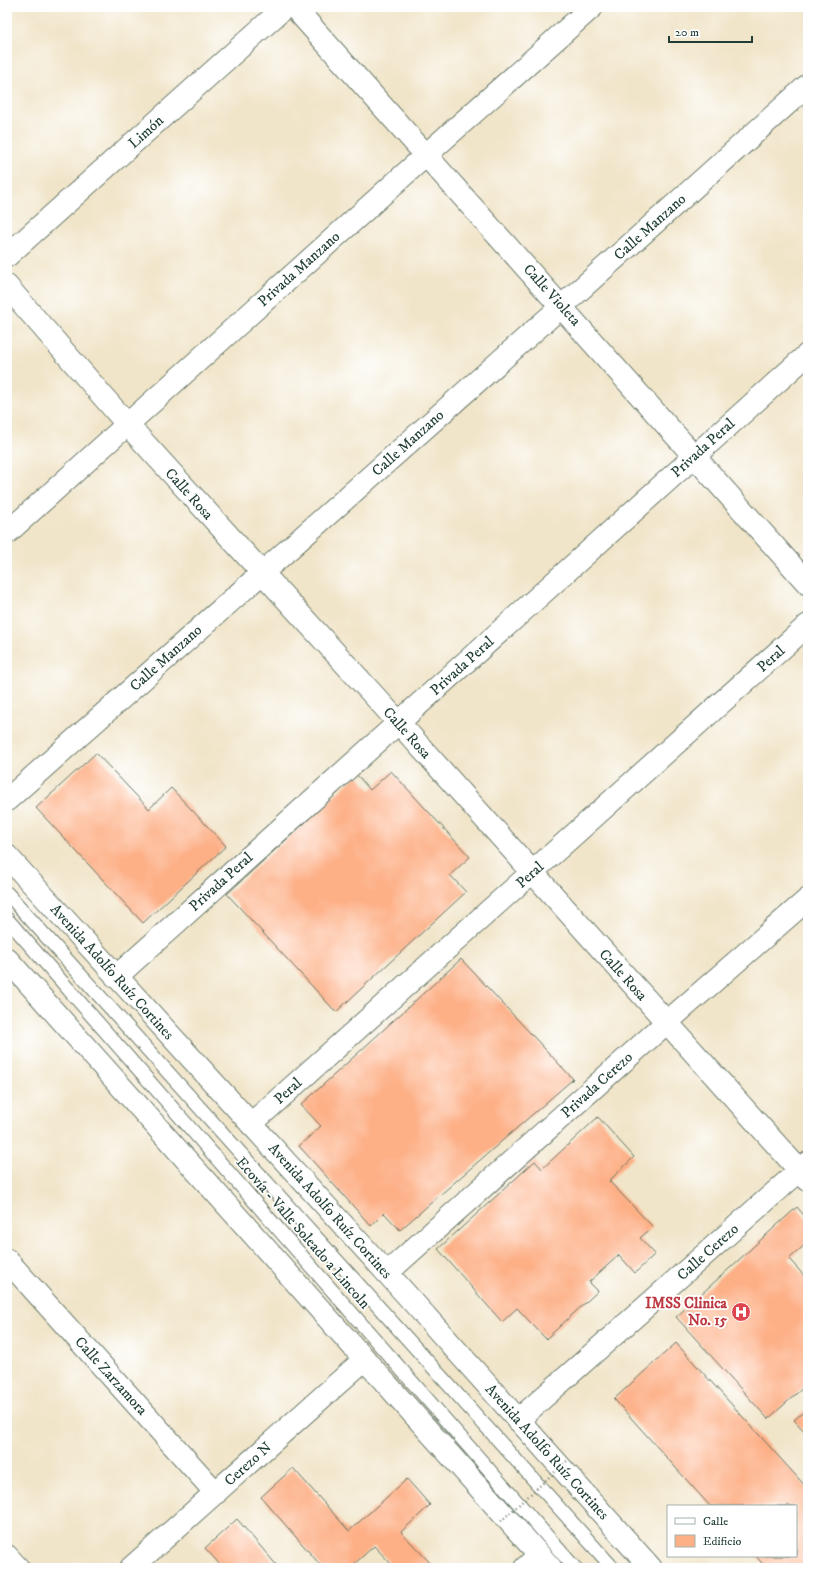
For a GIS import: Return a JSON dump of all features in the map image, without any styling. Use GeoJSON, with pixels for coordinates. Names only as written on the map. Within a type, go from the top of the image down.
{"type":"FeatureCollection","features":[{"type":"Feature","properties":{"kind":"street","name":"Limón"},"geometry":{"type":"LineString","coordinates":[[7,256],[285,7]]}},
{"type":"Feature","properties":{"kind":"street","name":"Calle Violeta"},"geometry":{"type":"LineString","coordinates":[[294,7],[562,306],[808,584]]}},
{"type":"Feature","properties":{"kind":"street","name":"Privada Manzano"},"geometry":{"type":"LineString","coordinates":[[7,533],[426,154],[592,7]]}},
{"type":"Feature","properties":{"kind":"street","name":"Calle Manzano"},"geometry":{"type":"LineString","coordinates":[[7,800],[808,85]]}},
{"type":"Feature","properties":{"kind":"street","name":"Calle Rosa"},"geometry":{"type":"LineString","coordinates":[[7,286],[127,424],[399,723],[666,1023],[805,1171]]}},
{"type":"Feature","properties":{"kind":"street","name":"Privada Peral"},"geometry":{"type":"LineString","coordinates":[[116,977],[808,354]]}},
{"type":"Feature","properties":{"kind":"street","name":"Peral"},"geometry":{"type":"LineString","coordinates":[[251,1124],[533,873],[808,625]]}},
{"type":"Feature","properties":{"kind":"street","name":"Avenida Adolfo Ruíz Cortines"},"geometry":{"type":"LineString","coordinates":[[7,856],[387,1273],[651,1568]]}},
{"type":"Feature","properties":{"kind":"street","name":"Privada Cerezo"},"geometry":{"type":"LineString","coordinates":[[387,1273],[808,898]]}},
{"type":"Feature","properties":{"kind":"street"},"geometry":{"type":"LineString","coordinates":[[7,959],[365,1359],[538,1564]]}},
{"type":"Feature","properties":{"kind":"street","name":"Calle Cerezo"},"geometry":{"type":"LineString","coordinates":[[518,1420],[805,1171]]}},
{"type":"Feature","properties":{"kind":"street","name":"Calle Zarzamora"},"geometry":{"type":"LineString","coordinates":[[7,1260],[216,1493]]}},
{"type":"Feature","properties":{"kind":"street","name":"Cerezo N"},"geometry":{"type":"LineString","coordinates":[[131,1568],[365,1359]]}},
{"type":"Feature","properties":{"kind":"street"},"geometry":{"type":"LineString","coordinates":[[7,1556],[18,1568]]}},
{"type":"Feature","properties":{"kind":"lane"},"geometry":{"type":"LineString","coordinates":[[7,893],[613,1568]]}},
{"type":"Feature","properties":{"kind":"lane","name":"Ecovía - Valle Soleado a Lincoln"},"geometry":{"type":"LineString","coordinates":[[7,920],[575,1568]]}},
{"type":"Feature","properties":{"kind":"path"},"geometry":{"type":"LineString","coordinates":[[501,1521],[568,1460]]}},
{"type":"Feature","properties":{"kind":"building"},"geometry":{"type":"Polygon","coordinates":[[[96,753],[149,809],[171,788],[226,846],[143,923],[36,808],[96,753]]]}},
{"type":"Feature","properties":{"kind":"building"},"geometry":{"type":"Polygon","coordinates":[[[391,771],[470,857],[450,875],[466,892],[336,1012],[227,894],[357,775],[370,790],[391,771]]]}},
{"type":"Feature","properties":{"kind":"building"},"geometry":{"type":"Polygon","coordinates":[[[461,959],[573,1079],[400,1230],[384,1213],[371,1226],[299,1146],[321,1126],[301,1105],[461,959]]]}},
{"type":"Feature","properties":{"kind":"building"},"geometry":{"type":"Polygon","coordinates":[[[598,1117],[634,1157],[609,1181],[653,1227],[640,1238],[655,1254],[635,1273],[619,1255],[589,1282],[598,1291],[546,1339],[517,1308],[502,1322],[438,1249],[535,1161],[542,1169],[598,1117]]]}},
{"type":"Feature","properties":{"kind":"building"},"geometry":{"type":"Polygon","coordinates":[[[797,1207],[808,1220],[808,1242],[789,1259],[808,1280],[808,1389],[805,1386],[768,1419],[676,1317],[797,1207]]]}},
{"type":"Feature","properties":{"kind":"building"},"geometry":{"type":"Polygon","coordinates":[[[676,1343],[808,1489],[808,1568],[766,1568],[757,1557],[797,1557],[797,1505],[709,1505],[614,1399],[676,1343]]]}},
{"type":"Feature","properties":{"kind":"building"},"geometry":{"type":"Polygon","coordinates":[[[808,1408],[808,1433],[807,1434],[794,1420],[808,1408]]]}},
{"type":"Feature","properties":{"kind":"building"},"geometry":{"type":"Polygon","coordinates":[[[293,1468],[349,1531],[407,1479],[430,1505],[401,1532],[435,1568],[395,1568],[374,1546],[350,1568],[323,1568],[261,1497],[293,1468]]]}},
{"type":"Feature","properties":{"kind":"building"},"geometry":{"type":"Polygon","coordinates":[[[237,1519],[279,1568],[223,1568],[205,1548],[237,1519]]]}},
{"type":"Feature","properties":{"kind":"place","name":"IMSS Clinica No. 15"},"geometry":{"type":"Point","coordinates":[741,1312]}}]}
